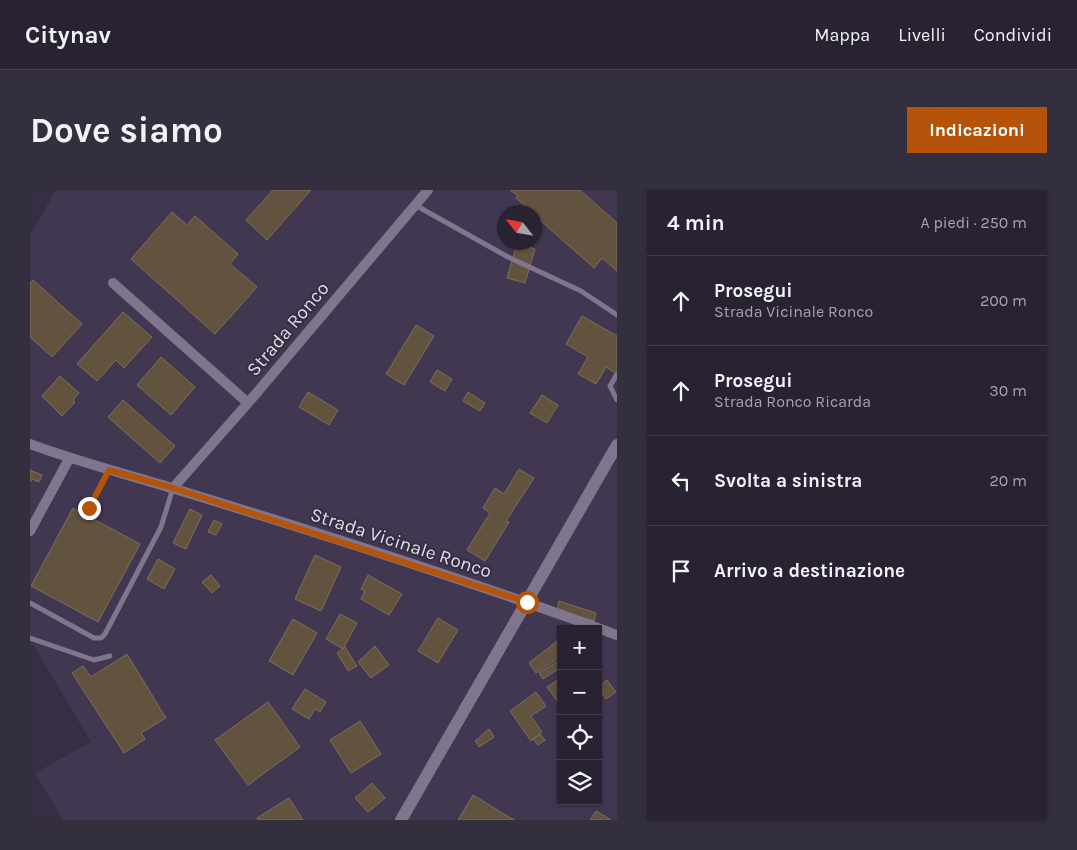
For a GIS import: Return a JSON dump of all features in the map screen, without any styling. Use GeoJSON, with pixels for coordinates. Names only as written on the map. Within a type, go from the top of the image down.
{"type":"FeatureCollection","features":[{"type":"Feature","properties":{"kind":"main road"},"geometry":{"type":"LineString","coordinates":[[402,820],[617,446]]}},
{"type":"Feature","properties":{"kind":"street","name":"Strada Ronco"},"geometry":{"type":"LineString","coordinates":[[173,488],[248,404],[428,190]]}},
{"type":"Feature","properties":{"kind":"street"},"geometry":{"type":"LineString","coordinates":[[113,284],[248,404]]}},
{"type":"Feature","properties":{"kind":"street","name":"Strada Vicinale Ronco"},"geometry":{"type":"LineString","coordinates":[[30,444],[69,458],[173,488],[527,602],[617,634]]}},
{"type":"Feature","properties":{"kind":"street"},"geometry":{"type":"LineString","coordinates":[[30,531],[69,458]]}},
{"type":"Feature","properties":{"kind":"lane"},"geometry":{"type":"LineString","coordinates":[[415,205],[508,257],[581,291],[617,315]]}},
{"type":"Feature","properties":{"kind":"lane"},"geometry":{"type":"LineString","coordinates":[[617,374],[610,386],[617,400]]}},
{"type":"Feature","properties":{"kind":"lane"},"geometry":{"type":"LineString","coordinates":[[89,508],[109,470]]}},
{"type":"Feature","properties":{"kind":"lane"},"geometry":{"type":"LineString","coordinates":[[30,603],[94,638],[101,638],[161,527],[173,488]]}},
{"type":"Feature","properties":{"kind":"lane"},"geometry":{"type":"LineString","coordinates":[[30,638],[94,660],[110,656]]}},
{"type":"Feature","properties":{"kind":"shaded area"},"geometry":{"type":"Polygon","coordinates":[[[56,190],[617,190],[617,820],[63,820],[35,773],[91,742],[33,645],[30,644],[30,235],[56,190]]]}},
{"type":"Feature","properties":{"kind":"building"},"geometry":{"type":"Polygon","coordinates":[[[273,190],[311,190],[267,240],[246,220],[273,190]]]}},
{"type":"Feature","properties":{"kind":"building"},"geometry":{"type":"Polygon","coordinates":[[[510,190],[580,190],[617,223],[617,271],[602,258],[594,268],[542,222],[542,205],[524,205],[516,198],[518,196],[510,190]]]}},
{"type":"Feature","properties":{"kind":"building"},"geometry":{"type":"Polygon","coordinates":[[[172,212],[187,225],[195,216],[238,254],[230,264],[257,287],[215,334],[131,259],[172,212]]]}},
{"type":"Feature","properties":{"kind":"building"},"geometry":{"type":"Polygon","coordinates":[[[515,250],[535,250],[525,283],[507,278],[515,250]]]}},
{"type":"Feature","properties":{"kind":"building"},"geometry":{"type":"Polygon","coordinates":[[[33,280],[82,324],[52,357],[30,337],[30,283],[33,280]]]}},
{"type":"Feature","properties":{"kind":"building"},"geometry":{"type":"Polygon","coordinates":[[[123,312],[152,337],[124,368],[116,360],[97,381],[77,364],[123,312]]]}},
{"type":"Feature","properties":{"kind":"building"},"geometry":{"type":"Polygon","coordinates":[[[582,316],[617,336],[617,374],[606,367],[596,384],[578,374],[588,357],[566,344],[582,316]]]}},
{"type":"Feature","properties":{"kind":"building"},"geometry":{"type":"Polygon","coordinates":[[[416,325],[434,336],[404,385],[386,374],[416,325]]]}},
{"type":"Feature","properties":{"kind":"building"},"geometry":{"type":"Polygon","coordinates":[[[161,357],[195,387],[171,415],[137,385],[161,357]]]}},
{"type":"Feature","properties":{"kind":"building"},"geometry":{"type":"Polygon","coordinates":[[[437,370],[452,379],[445,391],[430,382],[437,370]]]}},
{"type":"Feature","properties":{"kind":"building"},"geometry":{"type":"Polygon","coordinates":[[[60,376],[79,393],[73,400],[75,402],[62,416],[42,396],[60,376]]]}},
{"type":"Feature","properties":{"kind":"building"},"geometry":{"type":"Polygon","coordinates":[[[308,392],[338,410],[329,425],[299,407],[308,392]]]}},
{"type":"Feature","properties":{"kind":"building"},"geometry":{"type":"Polygon","coordinates":[[[468,392],[485,403],[480,411],[463,401],[468,392]]]}},
{"type":"Feature","properties":{"kind":"building"},"geometry":{"type":"Polygon","coordinates":[[[542,395],[558,405],[547,423],[530,413],[542,395]]]}},
{"type":"Feature","properties":{"kind":"building"},"geometry":{"type":"Polygon","coordinates":[[[123,400],[175,446],[160,463],[108,417],[123,400]]]}},
{"type":"Feature","properties":{"kind":"building"},"geometry":{"type":"Polygon","coordinates":[[[519,469],[534,478],[506,521],[509,522],[485,561],[467,550],[490,513],[483,508],[495,488],[504,494],[519,469]]]}},
{"type":"Feature","properties":{"kind":"building"},"geometry":{"type":"Polygon","coordinates":[[[30,470],[42,475],[39,482],[32,479],[30,482],[30,470]]]}},
{"type":"Feature","properties":{"kind":"building"},"geometry":{"type":"Polygon","coordinates":[[[73,508],[140,544],[98,622],[31,586],[73,508]]]}},
{"type":"Feature","properties":{"kind":"building"},"geometry":{"type":"Polygon","coordinates":[[[190,509],[202,515],[186,549],[173,543],[190,509]]]}},
{"type":"Feature","properties":{"kind":"building"},"geometry":{"type":"Polygon","coordinates":[[[214,520],[222,524],[216,535],[208,532],[214,520]]]}},
{"type":"Feature","properties":{"kind":"building"},"geometry":{"type":"Polygon","coordinates":[[[315,555],[341,567],[321,611],[295,599],[315,555]]]}},
{"type":"Feature","properties":{"kind":"building"},"geometry":{"type":"Polygon","coordinates":[[[158,559],[175,569],[164,589],[147,579],[158,559]]]}},
{"type":"Feature","properties":{"kind":"building"},"geometry":{"type":"Polygon","coordinates":[[[211,575],[220,586],[212,593],[202,582],[211,575]]]}},
{"type":"Feature","properties":{"kind":"building"},"geometry":{"type":"Polygon","coordinates":[[[368,575],[402,594],[389,615],[361,599],[365,591],[361,589],[368,575]]]}},
{"type":"Feature","properties":{"kind":"building"},"geometry":{"type":"Polygon","coordinates":[[[559,601],[596,613],[594,621],[557,610],[559,601]]]}},
{"type":"Feature","properties":{"kind":"building"},"geometry":{"type":"Polygon","coordinates":[[[340,614],[357,623],[343,649],[326,639],[340,614]]]}},
{"type":"Feature","properties":{"kind":"building"},"geometry":{"type":"Polygon","coordinates":[[[438,618],[458,630],[438,663],[418,651],[438,618]]]}},
{"type":"Feature","properties":{"kind":"building"},"geometry":{"type":"Polygon","coordinates":[[[293,619],[317,633],[293,675],[269,661],[293,619]]]}},
{"type":"Feature","properties":{"kind":"building"},"geometry":{"type":"Polygon","coordinates":[[[557,641],[557,659],[536,673],[529,663],[557,641]]]}},
{"type":"Feature","properties":{"kind":"building"},"geometry":{"type":"Polygon","coordinates":[[[375,646],[389,665],[371,678],[358,662],[375,646]]]}},
{"type":"Feature","properties":{"kind":"building"},"geometry":{"type":"Polygon","coordinates":[[[345,647],[357,666],[348,671],[337,653],[345,647]]]}},
{"type":"Feature","properties":{"kind":"building"},"geometry":{"type":"Polygon","coordinates":[[[127,654],[166,718],[141,733],[145,739],[124,753],[72,673],[83,666],[91,677],[127,654]]]}},
{"type":"Feature","properties":{"kind":"building"},"geometry":{"type":"Polygon","coordinates":[[[557,662],[557,670],[543,679],[539,673],[557,662]]]}},
{"type":"Feature","properties":{"kind":"building"},"geometry":{"type":"Polygon","coordinates":[[[607,680],[616,692],[606,699],[602,693],[602,684],[607,680]]]}},
{"type":"Feature","properties":{"kind":"building"},"geometry":{"type":"Polygon","coordinates":[[[557,681],[557,701],[547,687],[557,681]]]}},
{"type":"Feature","properties":{"kind":"building"},"geometry":{"type":"Polygon","coordinates":[[[305,689],[326,702],[320,712],[315,709],[309,719],[292,709],[305,689]]]}},
{"type":"Feature","properties":{"kind":"building"},"geometry":{"type":"Polygon","coordinates":[[[536,692],[546,706],[531,716],[542,732],[531,741],[510,711],[536,692]]]}},
{"type":"Feature","properties":{"kind":"building"},"geometry":{"type":"Polygon","coordinates":[[[268,702],[300,747],[248,785],[215,740],[268,702]]]}},
{"type":"Feature","properties":{"kind":"building"},"geometry":{"type":"Polygon","coordinates":[[[360,721],[381,754],[351,773],[330,740],[360,721]]]}},
{"type":"Feature","properties":{"kind":"building"},"geometry":{"type":"Polygon","coordinates":[[[489,729],[494,737],[479,747],[475,741],[489,729]]]}},
{"type":"Feature","properties":{"kind":"building"},"geometry":{"type":"Polygon","coordinates":[[[540,734],[545,740],[538,745],[533,739],[540,734]]]}},
{"type":"Feature","properties":{"kind":"building"},"geometry":{"type":"Polygon","coordinates":[[[372,783],[385,798],[368,812],[355,798],[372,783]]]}},
{"type":"Feature","properties":{"kind":"building"},"geometry":{"type":"Polygon","coordinates":[[[473,795],[514,820],[458,820],[473,795]]]}},
{"type":"Feature","properties":{"kind":"building"},"geometry":{"type":"Polygon","coordinates":[[[289,798],[303,820],[258,820],[257,818],[289,798]]]}},
{"type":"Feature","properties":{"kind":"building"},"geometry":{"type":"Polygon","coordinates":[[[596,811],[611,820],[590,820],[596,811]]]}},
{"type":"Feature","properties":{"kind":"route"},"geometry":{"type":"LineString","coordinates":[[89,508],[109,470],[173,488],[527,602]]}}]}
